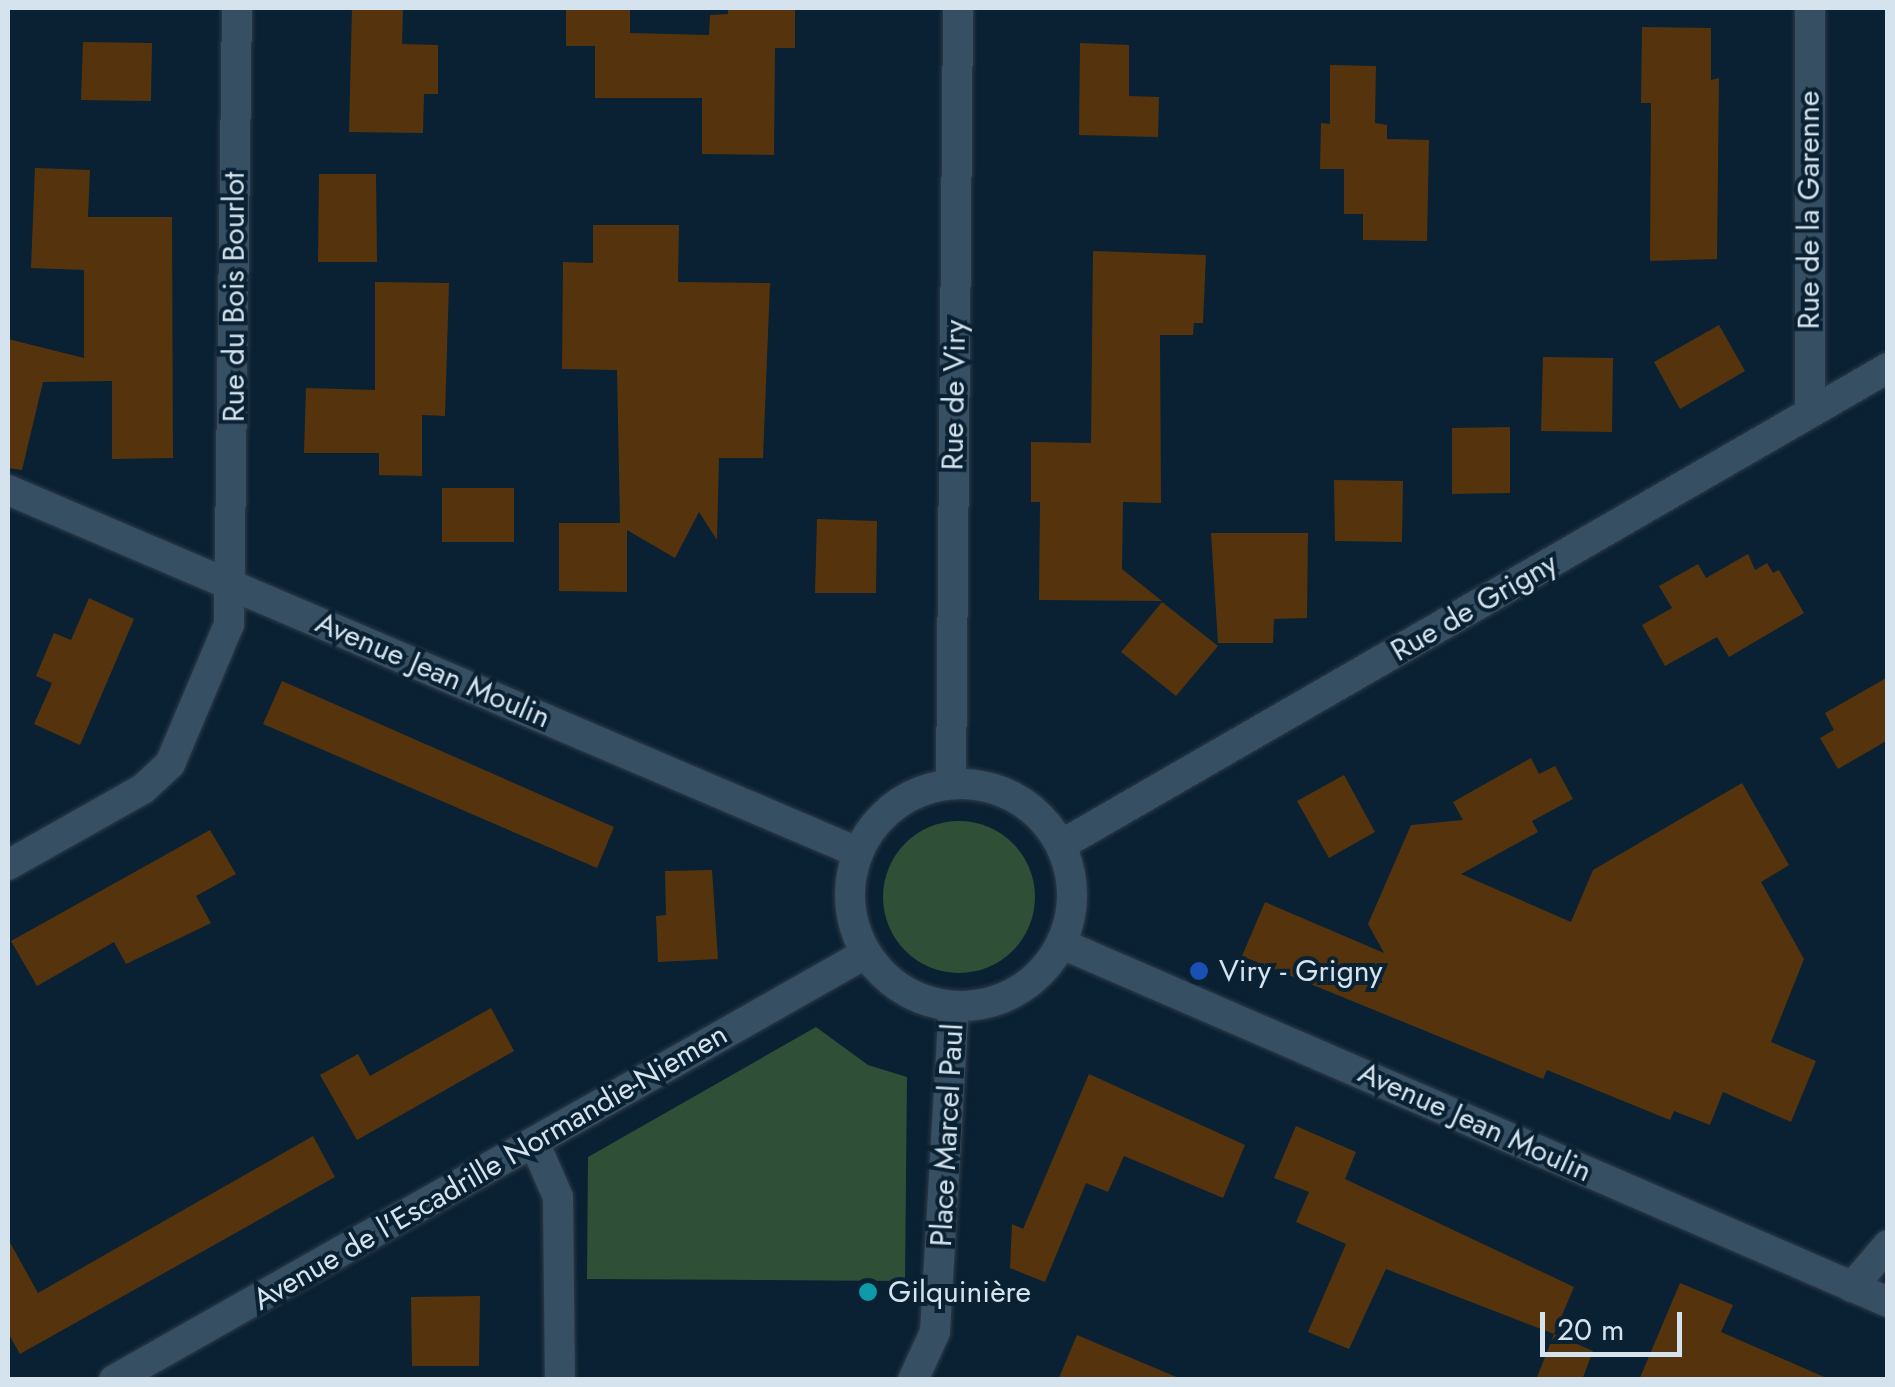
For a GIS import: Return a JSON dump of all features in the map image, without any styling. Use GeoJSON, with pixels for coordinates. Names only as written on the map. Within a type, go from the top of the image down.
{"type":"FeatureCollection","features":[{"type":"Feature","properties":{"kind":"street","name":"Rue du Bois Bourlot"},"geometry":{"type":"LineString","coordinates":[[8,866],[143,788],[170,764],[229,624],[234,586],[236,8]]}},
{"type":"Feature","properties":{"kind":"street","name":"Rue de Viry"},"geometry":{"type":"LineString","coordinates":[[951,784],[958,8]]}},
{"type":"Feature","properties":{"kind":"street","name":"Rue de la Garenne"},"geometry":{"type":"LineString","coordinates":[[1810,8],[1810,412]]}},
{"type":"Feature","properties":{"kind":"street","name":"Rue de Grigny"},"geometry":{"type":"LineString","coordinates":[[1061,845],[1888,368]]}},
{"type":"Feature","properties":{"kind":"street","name":"Avenue Jean Moulin"},"geometry":{"type":"LineString","coordinates":[[8,490],[858,852]]}},
{"type":"Feature","properties":{"kind":"street","name":"Place Marcel Paul"},"geometry":{"type":"LineString","coordinates":[[1061,845],[1016,798],[984,786],[951,784],[895,804],[858,852],[850,904],[866,954],[889,981],[919,999],[954,1006],[987,1004],[1018,991],[1062,944]]}},
{"type":"Feature","properties":{"kind":"street"},"geometry":{"type":"LineString","coordinates":[[1061,845],[1072,894],[1062,944]]}},
{"type":"Feature","properties":{"kind":"street","name":"Avenue Jean Moulin"},"geometry":{"type":"LineString","coordinates":[[1062,944],[1888,1302]]}},
{"type":"Feature","properties":{"kind":"street","name":"Avenue de l'Escadrille Normandie-Niemen"},"geometry":{"type":"LineString","coordinates":[[114,1380],[866,954]]}},
{"type":"Feature","properties":{"kind":"street","name":"Place Marcel Paul"},"geometry":{"type":"LineString","coordinates":[[913,1380],[935,1332],[954,1006]]}},
{"type":"Feature","properties":{"kind":"street"},"geometry":{"type":"LineString","coordinates":[[534,1142],[558,1197],[560,1380]]}},
{"type":"Feature","properties":{"kind":"street"},"geometry":{"type":"LineString","coordinates":[[1852,1287],[1888,1245]]}},
{"type":"Feature","properties":{"kind":"green space"},"geometry":{"type":"Polygon","coordinates":[[[959,821],[988,827],[1013,843],[1029,868],[1035,897],[1029,926],[1013,951],[988,967],[959,973],[930,967],[905,951],[889,926],[883,897],[889,868],[905,843],[930,827],[959,821]]]}},
{"type":"Feature","properties":{"kind":"green space"},"geometry":{"type":"Polygon","coordinates":[[[816,1027],[868,1065],[907,1077],[905,1281],[587,1279],[588,1157],[816,1027]]]}},
{"type":"Feature","properties":{"kind":"building"},"geometry":{"type":"Polygon","coordinates":[[[352,8],[403,8],[402,44],[438,45],[438,94],[424,94],[423,133],[349,132],[352,8]]]}},
{"type":"Feature","properties":{"kind":"building"},"geometry":{"type":"Polygon","coordinates":[[[566,8],[630,8],[630,33],[709,35],[710,15],[728,14],[728,8],[795,8],[795,48],[775,48],[774,155],[702,154],[702,98],[595,98],[595,46],[566,46],[566,8]]]}},
{"type":"Feature","properties":{"kind":"building"},"geometry":{"type":"Polygon","coordinates":[[[1642,27],[1711,28],[1711,80],[1719,78],[1717,259],[1650,261],[1651,103],[1641,103],[1642,27]]]}},
{"type":"Feature","properties":{"kind":"building"},"geometry":{"type":"Polygon","coordinates":[[[83,42],[152,43],[151,101],[81,100],[83,42]]]}},
{"type":"Feature","properties":{"kind":"building"},"geometry":{"type":"Polygon","coordinates":[[[1080,43],[1129,45],[1129,96],[1159,97],[1158,137],[1079,135],[1080,43]]]}},
{"type":"Feature","properties":{"kind":"building"},"geometry":{"type":"Polygon","coordinates":[[[1330,65],[1376,66],[1375,123],[1387,125],[1387,139],[1429,140],[1427,241],[1363,240],[1363,214],[1344,214],[1344,169],[1320,169],[1321,123],[1330,124],[1330,65]]]}},
{"type":"Feature","properties":{"kind":"building"},"geometry":{"type":"Polygon","coordinates":[[[35,168],[90,170],[88,217],[172,217],[173,458],[112,459],[112,381],[43,382],[22,470],[8,468],[8,339],[84,358],[84,270],[31,268],[35,168]]]}},
{"type":"Feature","properties":{"kind":"building"},"geometry":{"type":"Polygon","coordinates":[[[319,174],[376,174],[377,262],[318,262],[319,174]]]}},
{"type":"Feature","properties":{"kind":"building"},"geometry":{"type":"Polygon","coordinates":[[[593,225],[679,225],[678,282],[770,283],[763,458],[719,458],[717,540],[699,512],[675,558],[627,530],[627,592],[559,591],[559,523],[620,523],[617,370],[562,369],[563,262],[593,263],[593,225]]]}},
{"type":"Feature","properties":{"kind":"building"},"geometry":{"type":"Polygon","coordinates":[[[1093,251],[1206,255],[1203,323],[1194,323],[1193,335],[1160,335],[1161,503],[1123,502],[1122,569],[1162,601],[1039,600],[1040,502],[1031,502],[1031,442],[1091,443],[1093,251]]]}},
{"type":"Feature","properties":{"kind":"building"},"geometry":{"type":"Polygon","coordinates":[[[375,282],[449,283],[445,416],[422,415],[422,476],[379,475],[379,453],[304,453],[306,388],[375,390],[375,282]]]}},
{"type":"Feature","properties":{"kind":"building"},"geometry":{"type":"Polygon","coordinates":[[[1719,325],[1745,371],[1680,409],[1654,362],[1719,325]]]}},
{"type":"Feature","properties":{"kind":"building"},"geometry":{"type":"Polygon","coordinates":[[[1543,357],[1613,358],[1612,432],[1541,431],[1543,357]]]}},
{"type":"Feature","properties":{"kind":"building"},"geometry":{"type":"Polygon","coordinates":[[[1510,427],[1510,493],[1452,494],[1452,428],[1510,427]]]}},
{"type":"Feature","properties":{"kind":"building"},"geometry":{"type":"Polygon","coordinates":[[[1334,480],[1403,481],[1402,542],[1335,541],[1334,480]]]}},
{"type":"Feature","properties":{"kind":"building"},"geometry":{"type":"Polygon","coordinates":[[[442,488],[514,488],[514,542],[442,542],[442,488]]]}},
{"type":"Feature","properties":{"kind":"building"},"geometry":{"type":"Polygon","coordinates":[[[817,519],[877,521],[876,593],[815,593],[817,519]]]}},
{"type":"Feature","properties":{"kind":"building"},"geometry":{"type":"Polygon","coordinates":[[[1211,533],[1308,533],[1307,618],[1274,619],[1273,643],[1218,643],[1211,533]]]}},
{"type":"Feature","properties":{"kind":"building"},"geometry":{"type":"Polygon","coordinates":[[[1748,554],[1755,570],[1767,563],[1773,573],[1779,570],[1804,613],[1729,657],[1717,637],[1665,666],[1642,625],[1672,608],[1659,586],[1698,564],[1706,578],[1748,554]]]}},
{"type":"Feature","properties":{"kind":"building"},"geometry":{"type":"Polygon","coordinates":[[[89,598],[134,619],[80,745],[34,724],[52,683],[36,676],[54,633],[71,640],[89,598]]]}},
{"type":"Feature","properties":{"kind":"building"},"geometry":{"type":"Polygon","coordinates":[[[1162,602],[1218,646],[1176,696],[1121,652],[1162,602]]]}},
{"type":"Feature","properties":{"kind":"building"},"geometry":{"type":"Polygon","coordinates":[[[1888,677],[1888,740],[1838,769],[1820,738],[1834,730],[1825,713],[1888,677]]]}},
{"type":"Feature","properties":{"kind":"building"},"geometry":{"type":"Polygon","coordinates":[[[282,681],[614,827],[597,868],[263,724],[282,681]]]}},
{"type":"Feature","properties":{"kind":"building"},"geometry":{"type":"Polygon","coordinates":[[[1531,758],[1539,774],[1555,766],[1573,799],[1532,821],[1538,832],[1461,874],[1571,922],[1593,870],[1742,783],[1789,865],[1761,882],[1804,959],[1771,1042],[1816,1061],[1791,1122],[1723,1092],[1710,1125],[1674,1111],[1670,1120],[1547,1070],[1543,1079],[1242,956],[1265,902],[1384,953],[1368,924],[1411,825],[1463,820],[1453,802],[1531,758]]]}},
{"type":"Feature","properties":{"kind":"building"},"geometry":{"type":"Polygon","coordinates":[[[1344,775],[1375,832],[1329,858],[1297,801],[1344,775]]]}},
{"type":"Feature","properties":{"kind":"building"},"geometry":{"type":"Polygon","coordinates":[[[210,830],[236,874],[196,896],[211,923],[126,964],[114,942],[37,986],[11,941],[210,830]]]}},
{"type":"Feature","properties":{"kind":"building"},"geometry":{"type":"Polygon","coordinates":[[[712,870],[718,959],[658,962],[656,916],[666,915],[665,871],[712,870]]]}},
{"type":"Feature","properties":{"kind":"building"},"geometry":{"type":"Polygon","coordinates":[[[491,1008],[514,1051],[357,1140],[320,1075],[358,1054],[370,1076],[491,1008]]]}},
{"type":"Feature","properties":{"kind":"building"},"geometry":{"type":"Polygon","coordinates":[[[1089,1074],[1245,1145],[1223,1198],[1124,1156],[1108,1192],[1086,1183],[1045,1282],[1010,1268],[1012,1224],[1023,1229],[1089,1074]]]}},
{"type":"Feature","properties":{"kind":"building"},"geometry":{"type":"Polygon","coordinates":[[[1296,1126],[1356,1152],[1345,1179],[1574,1287],[1554,1334],[1386,1269],[1349,1349],[1308,1332],[1346,1244],[1296,1222],[1309,1192],[1274,1178],[1296,1126]]]}},
{"type":"Feature","properties":{"kind":"building"},"geometry":{"type":"Polygon","coordinates":[[[313,1136],[335,1177],[20,1354],[8,1333],[8,1239],[38,1293],[313,1136]]]}},
{"type":"Feature","properties":{"kind":"building"},"geometry":{"type":"Polygon","coordinates":[[[1680,1283],[1733,1305],[1721,1332],[1831,1380],[1639,1380],[1680,1283]]]}},
{"type":"Feature","properties":{"kind":"building"},"geometry":{"type":"Polygon","coordinates":[[[480,1296],[479,1366],[412,1366],[411,1297],[480,1296]]]}},
{"type":"Feature","properties":{"kind":"building"},"geometry":{"type":"Polygon","coordinates":[[[1554,1334],[1593,1351],[1582,1380],[1536,1380],[1554,1334]]]}},
{"type":"Feature","properties":{"kind":"building"},"geometry":{"type":"Polygon","coordinates":[[[1077,1335],[1181,1379],[1181,1380],[1058,1380],[1077,1335]]]}},
{"type":"Feature","properties":{"kind":"place","name":"Viry - Grigny"},"geometry":{"type":"Point","coordinates":[1199,971]}},
{"type":"Feature","properties":{"kind":"place","name":"Gilquinière"},"geometry":{"type":"Point","coordinates":[868,1292]}}]}
